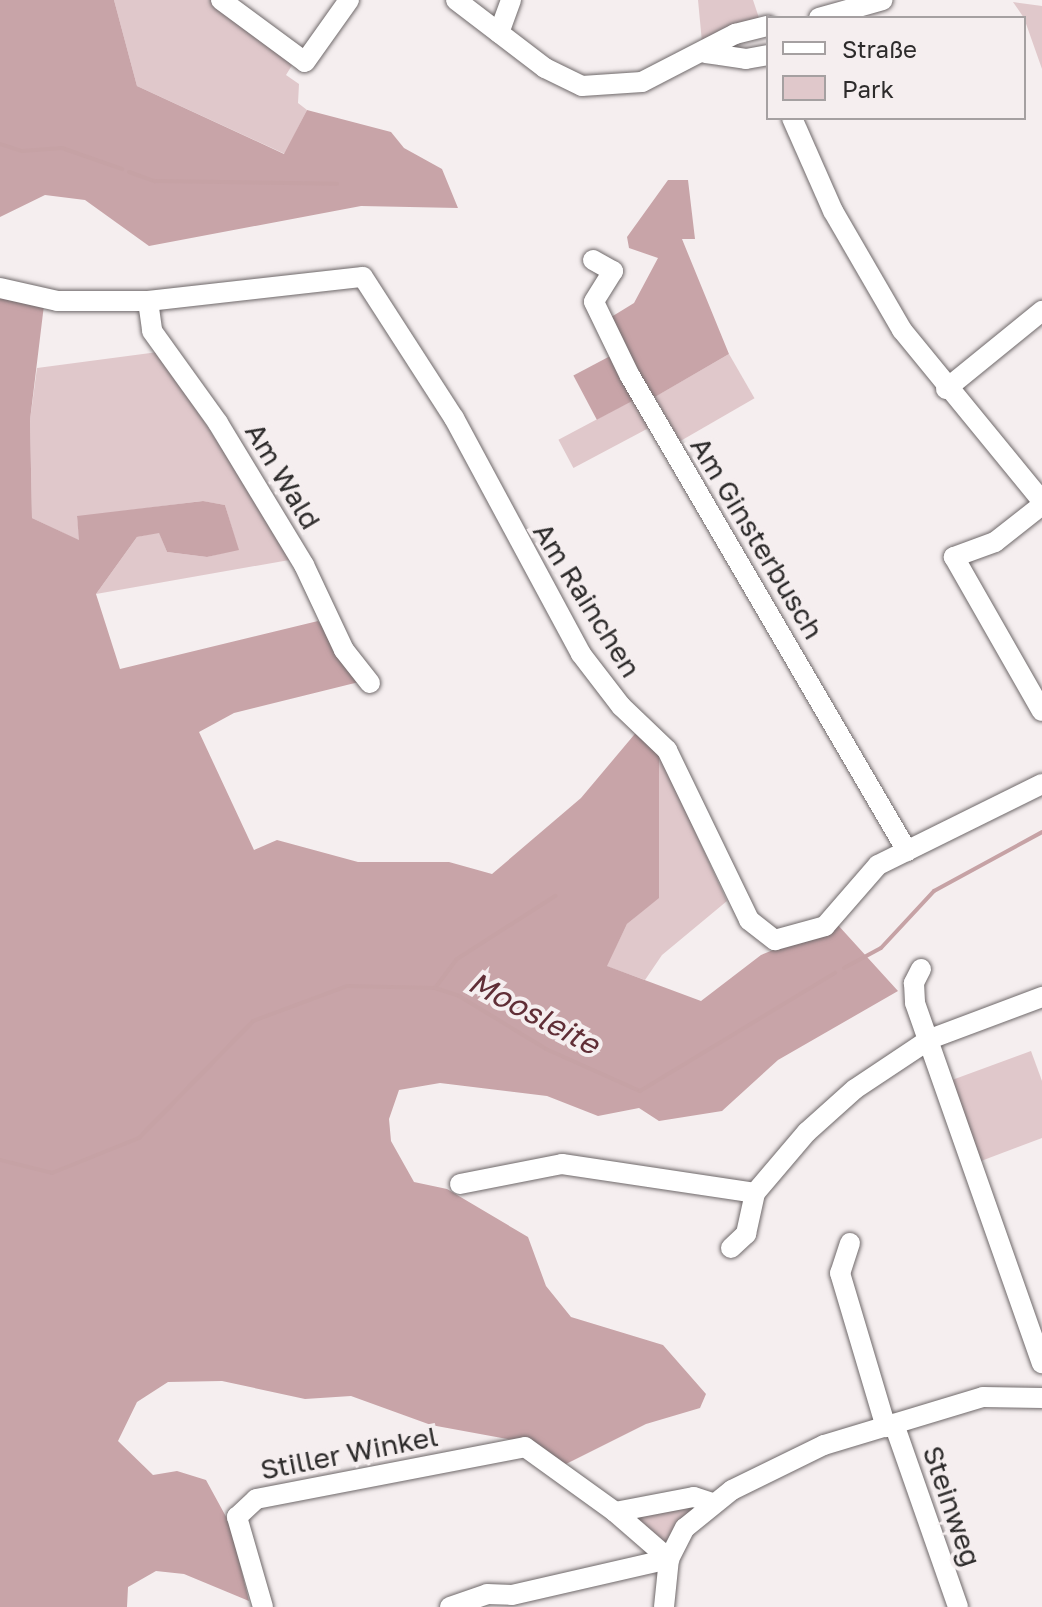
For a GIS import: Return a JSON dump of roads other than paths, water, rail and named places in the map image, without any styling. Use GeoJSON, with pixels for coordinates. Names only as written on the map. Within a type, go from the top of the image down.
{"type":"FeatureCollection","features":[{"type":"Feature","properties":{"kind":"street"},"geometry":{"type":"LineString","coordinates":[[221,0],[305,62],[349,0]]}},
{"type":"Feature","properties":{"kind":"street"},"geometry":{"type":"LineString","coordinates":[[456,0],[499,33],[582,86],[642,82],[706,53],[735,34],[766,26]]}},
{"type":"Feature","properties":{"kind":"street"},"geometry":{"type":"LineString","coordinates":[[499,33],[511,0]]}},
{"type":"Feature","properties":{"kind":"street"},"geometry":{"type":"LineString","coordinates":[[826,16],[883,0]]}},
{"type":"Feature","properties":{"kind":"street"},"geometry":{"type":"LineString","coordinates":[[706,53],[766,57]]}},
{"type":"Feature","properties":{"kind":"street"},"geometry":{"type":"LineString","coordinates":[[793,120],[867,271],[946,389],[1042,503],[995,542],[954,557],[1042,711]]}},
{"type":"Feature","properties":{"kind":"street","name":"Am Ginsterbusch"},"geometry":{"type":"LineString","coordinates":[[593,260],[613,271],[594,302],[630,376],[907,851]]}},
{"type":"Feature","properties":{"kind":"street","name":"Am Rainchen"},"geometry":{"type":"LineString","coordinates":[[148,301],[363,277],[454,418],[581,654],[621,706],[667,750],[749,920],[775,940],[825,926],[869,873],[907,851]]}},
{"type":"Feature","properties":{"kind":"street"},"geometry":{"type":"LineString","coordinates":[[0,288],[57,301],[148,301]]}},
{"type":"Feature","properties":{"kind":"street","name":"Am Wald"},"geometry":{"type":"LineString","coordinates":[[148,301],[152,331],[218,423],[304,565],[344,650],[370,683]]}},
{"type":"Feature","properties":{"kind":"street"},"geometry":{"type":"LineString","coordinates":[[946,389],[1042,311]]}},
{"type":"Feature","properties":{"kind":"street"},"geometry":{"type":"LineString","coordinates":[[907,851],[1042,784]]}},
{"type":"Feature","properties":{"kind":"street"},"geometry":{"type":"LineString","coordinates":[[921,969],[913,993],[1042,1363]]}},
{"type":"Feature","properties":{"kind":"street"},"geometry":{"type":"LineString","coordinates":[[731,1248],[746,1234],[755,1193],[807,1132],[855,1089],[930,1039],[1042,997]]}},
{"type":"Feature","properties":{"kind":"street"},"geometry":{"type":"LineString","coordinates":[[460,1184],[562,1164],[755,1193]]}},
{"type":"Feature","properties":{"kind":"street","name":"Steinweg"},"geometry":{"type":"LineString","coordinates":[[850,1243],[840,1273],[890,1425],[958,1607]]}},
{"type":"Feature","properties":{"kind":"street"},"geometry":{"type":"LineString","coordinates":[[664,1607],[669,1559],[685,1528],[713,1503],[824,1445],[983,1397],[1042,1398]]}},
{"type":"Feature","properties":{"kind":"street","name":"Stiller Winkel"},"geometry":{"type":"LineString","coordinates":[[263,1607],[237,1517],[242,1506],[525,1447],[615,1512]]}},
{"type":"Feature","properties":{"kind":"street"},"geometry":{"type":"LineString","coordinates":[[615,1512],[694,1497],[713,1503]]}},
{"type":"Feature","properties":{"kind":"street"},"geometry":{"type":"LineString","coordinates":[[615,1512],[669,1559]]}},
{"type":"Feature","properties":{"kind":"street"},"geometry":{"type":"LineString","coordinates":[[457,1606],[491,1606],[512,1595],[669,1559]]}},
{"type":"Feature","properties":{"kind":"waterway"},"geometry":{"type":"LineString","coordinates":[[0,144],[22,151],[62,148],[122,169]]}},
{"type":"Feature","properties":{"kind":"waterway"},"geometry":{"type":"LineString","coordinates":[[129,172],[154,181],[337,184]]}},
{"type":"Feature","properties":{"kind":"waterway","name":"Moosleite"},"geometry":{"type":"LineString","coordinates":[[844,968],[881,948],[934,891],[1042,832]]}},
{"type":"Feature","properties":{"kind":"waterway"},"geometry":{"type":"LineString","coordinates":[[435,988],[457,959],[555,896]]}},
{"type":"Feature","properties":{"kind":"waterway","name":"Moosleite"},"geometry":{"type":"LineString","coordinates":[[0,1160],[52,1173],[139,1138],[253,1021],[347,986],[435,988],[459,996],[546,1049],[640,1091],[835,973]]}}]}
